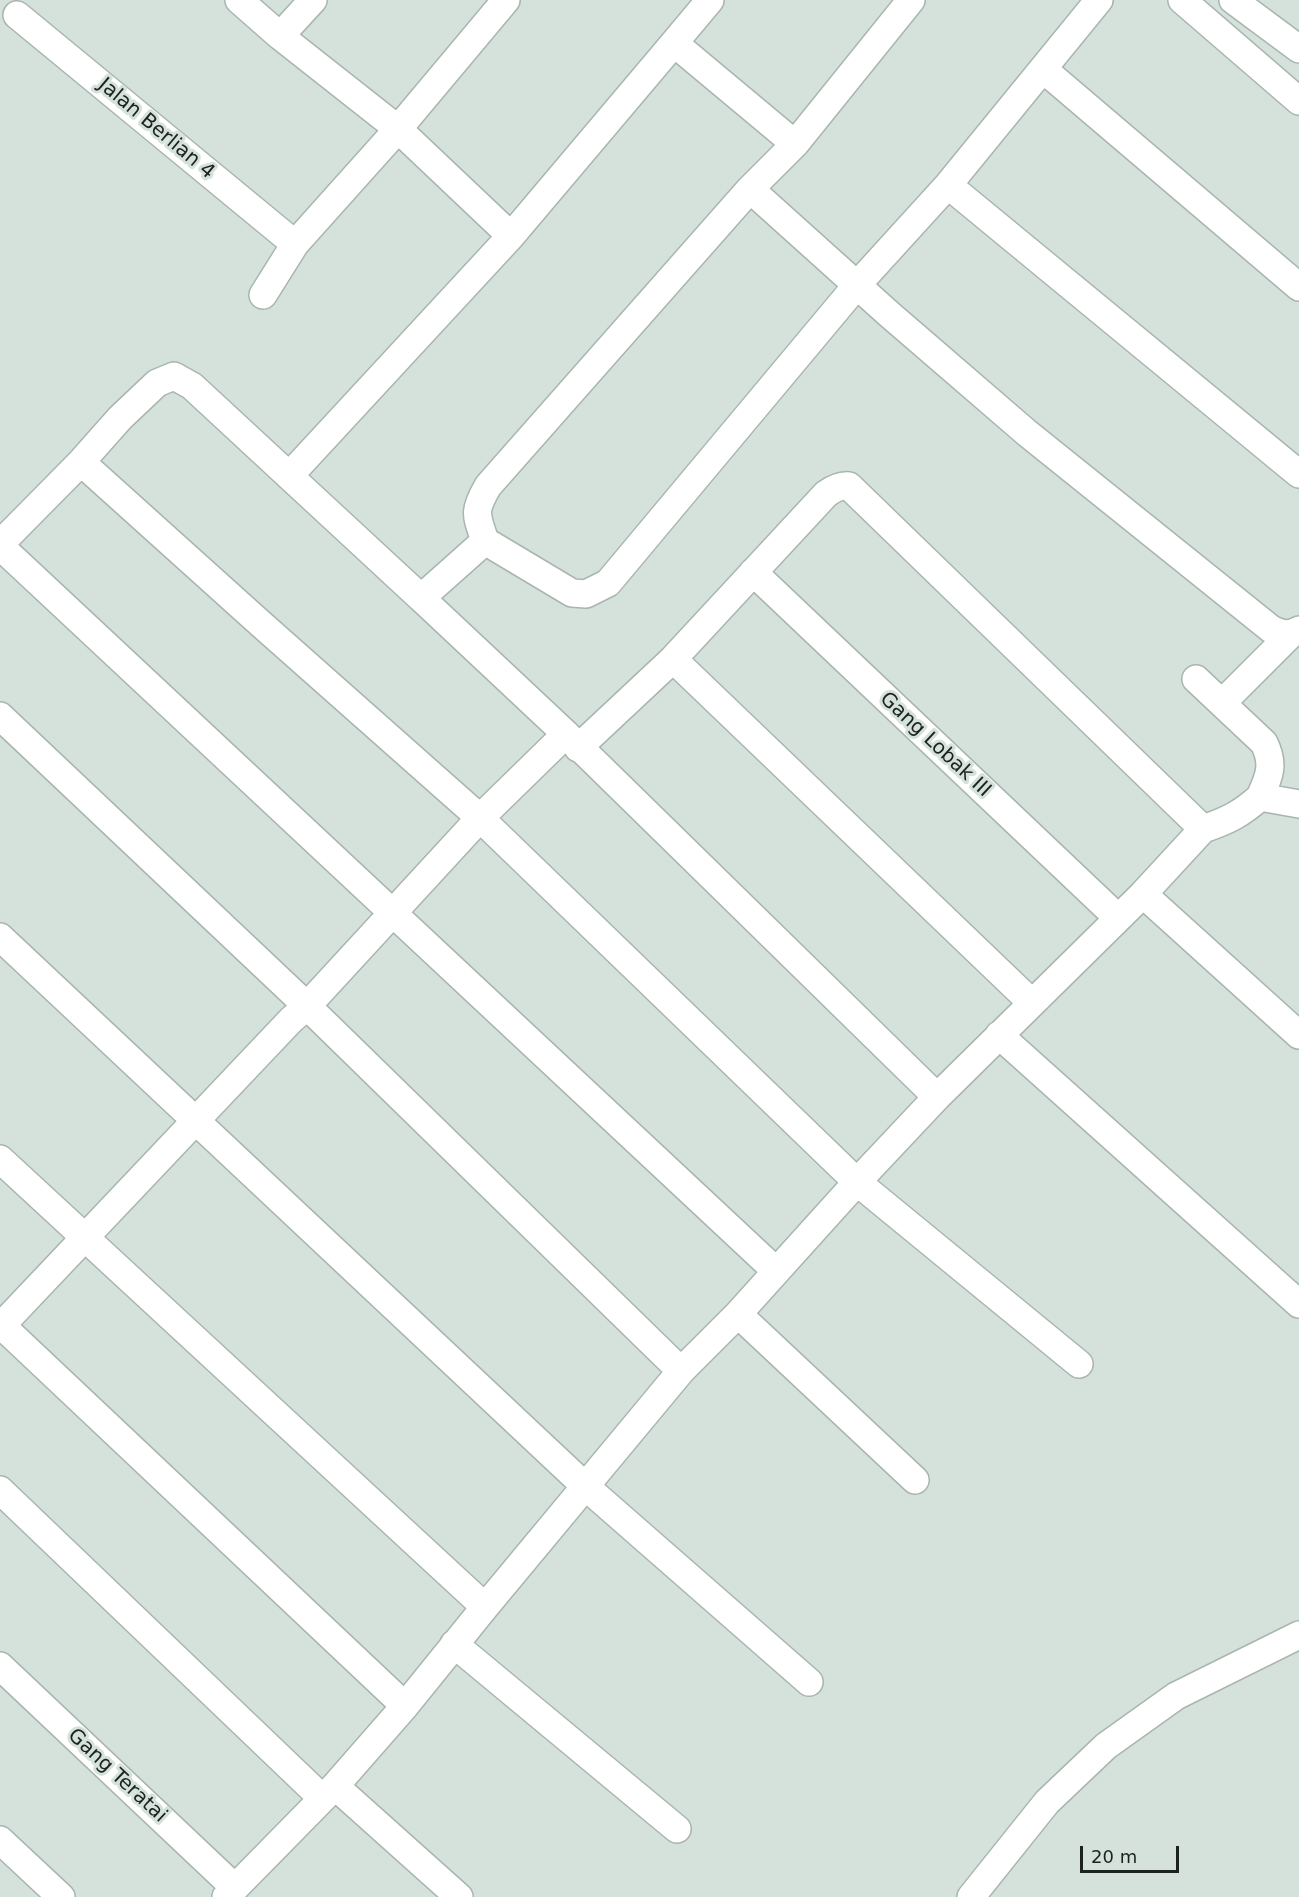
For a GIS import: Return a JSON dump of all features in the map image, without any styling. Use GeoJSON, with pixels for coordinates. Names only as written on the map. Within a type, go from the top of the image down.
{"type":"FeatureCollection","features":[{"type":"Feature","properties":{"kind":"street"},"geometry":{"type":"LineString","coordinates":[[239,0],[280,36],[398,129],[511,236]]}},
{"type":"Feature","properties":{"kind":"street"},"geometry":{"type":"LineString","coordinates":[[280,36],[313,0]]}},
{"type":"Feature","properties":{"kind":"street"},"geometry":{"type":"LineString","coordinates":[[263,295],[295,244],[398,129],[506,0]]}},
{"type":"Feature","properties":{"kind":"street"},"geometry":{"type":"LineString","coordinates":[[289,476],[511,236],[710,0]]}},
{"type":"Feature","properties":{"kind":"street"},"geometry":{"type":"LineString","coordinates":[[911,0],[795,144],[750,189],[488,486],[477,508],[477,519],[484,541],[572,593],[586,594],[608,583],[857,285],[948,185],[1099,0]]}},
{"type":"Feature","properties":{"kind":"street"},"geometry":{"type":"LineString","coordinates":[[1182,0],[1299,101]]}},
{"type":"Feature","properties":{"kind":"street"},"geometry":{"type":"LineString","coordinates":[[1233,0],[1299,49]]}},
{"type":"Feature","properties":{"kind":"street","name":"Jalan Berlian 4"},"geometry":{"type":"LineString","coordinates":[[17,15],[295,244]]}},
{"type":"Feature","properties":{"kind":"street"},"geometry":{"type":"LineString","coordinates":[[674,42],[795,144]]}},
{"type":"Feature","properties":{"kind":"street"},"geometry":{"type":"LineString","coordinates":[[1043,69],[1299,287]]}},
{"type":"Feature","properties":{"kind":"street"},"geometry":{"type":"LineString","coordinates":[[948,185],[1299,474]]}},
{"type":"Feature","properties":{"kind":"street"},"geometry":{"type":"LineString","coordinates":[[750,189],[898,322],[1045,447],[1271,629],[1281,634],[1295,632]]}},
{"type":"Feature","properties":{"kind":"street"},"geometry":{"type":"LineString","coordinates":[[776,1271],[0,545],[81,462],[120,418],[157,383],[174,376],[192,386],[572,741],[937,1097]]}},
{"type":"Feature","properties":{"kind":"street"},"geometry":{"type":"LineString","coordinates":[[81,462],[480,818],[857,1182],[1078,1364]]}},
{"type":"Feature","properties":{"kind":"street"},"geometry":{"type":"LineString","coordinates":[[405,1706],[0,1326],[291,1020],[307,1006],[480,818],[673,659],[826,494],[840,486],[849,486],[1203,829]]}},
{"type":"Feature","properties":{"kind":"street"},"geometry":{"type":"LineString","coordinates":[[421,598],[484,541]]}},
{"type":"Feature","properties":{"kind":"street","name":"Gang Lobak III"},"geometry":{"type":"LineString","coordinates":[[753,572],[1118,918]]}},
{"type":"Feature","properties":{"kind":"street"},"geometry":{"type":"LineString","coordinates":[[1222,703],[1295,632]]}},
{"type":"Feature","properties":{"kind":"street"},"geometry":{"type":"LineString","coordinates":[[673,659],[1032,1002]]}},
{"type":"Feature","properties":{"kind":"street"},"geometry":{"type":"LineString","coordinates":[[230,1892],[329,1792],[405,1706],[484,1607],[681,1371],[738,1314],[857,1182],[937,1097],[1143,894],[1203,829],[1226,822],[1243,813],[1260,797],[1269,775],[1270,756],[1264,744],[1196,679]]}},
{"type":"Feature","properties":{"kind":"street"},"geometry":{"type":"LineString","coordinates":[[0,716],[307,1006],[681,1371]]}},
{"type":"Feature","properties":{"kind":"street"},"geometry":{"type":"LineString","coordinates":[[1260,797],[1299,804]]}},
{"type":"Feature","properties":{"kind":"street"},"geometry":{"type":"LineString","coordinates":[[1143,894],[1299,1035]]}},
{"type":"Feature","properties":{"kind":"street"},"geometry":{"type":"LineString","coordinates":[[0,937],[585,1486],[809,1682]]}},
{"type":"Feature","properties":{"kind":"street"},"geometry":{"type":"LineString","coordinates":[[999,1035],[1299,1304]]}},
{"type":"Feature","properties":{"kind":"street"},"geometry":{"type":"LineString","coordinates":[[0,1159],[484,1607]]}},
{"type":"Feature","properties":{"kind":"street"},"geometry":{"type":"LineString","coordinates":[[738,1314],[915,1480]]}},
{"type":"Feature","properties":{"kind":"street"},"geometry":{"type":"LineString","coordinates":[[0,1490],[329,1792],[459,1897]]}},
{"type":"Feature","properties":{"kind":"street"},"geometry":{"type":"LineString","coordinates":[[971,1897],[1047,1802],[1106,1746],[1176,1696],[1299,1635]]}},
{"type":"Feature","properties":{"kind":"street"},"geometry":{"type":"LineString","coordinates":[[454,1644],[677,1829]]}},
{"type":"Feature","properties":{"kind":"street","name":"Gang Teratai"},"geometry":{"type":"LineString","coordinates":[[0,1666],[230,1892]]}},
{"type":"Feature","properties":{"kind":"street"},"geometry":{"type":"LineString","coordinates":[[0,1840],[61,1897]]}}]}
